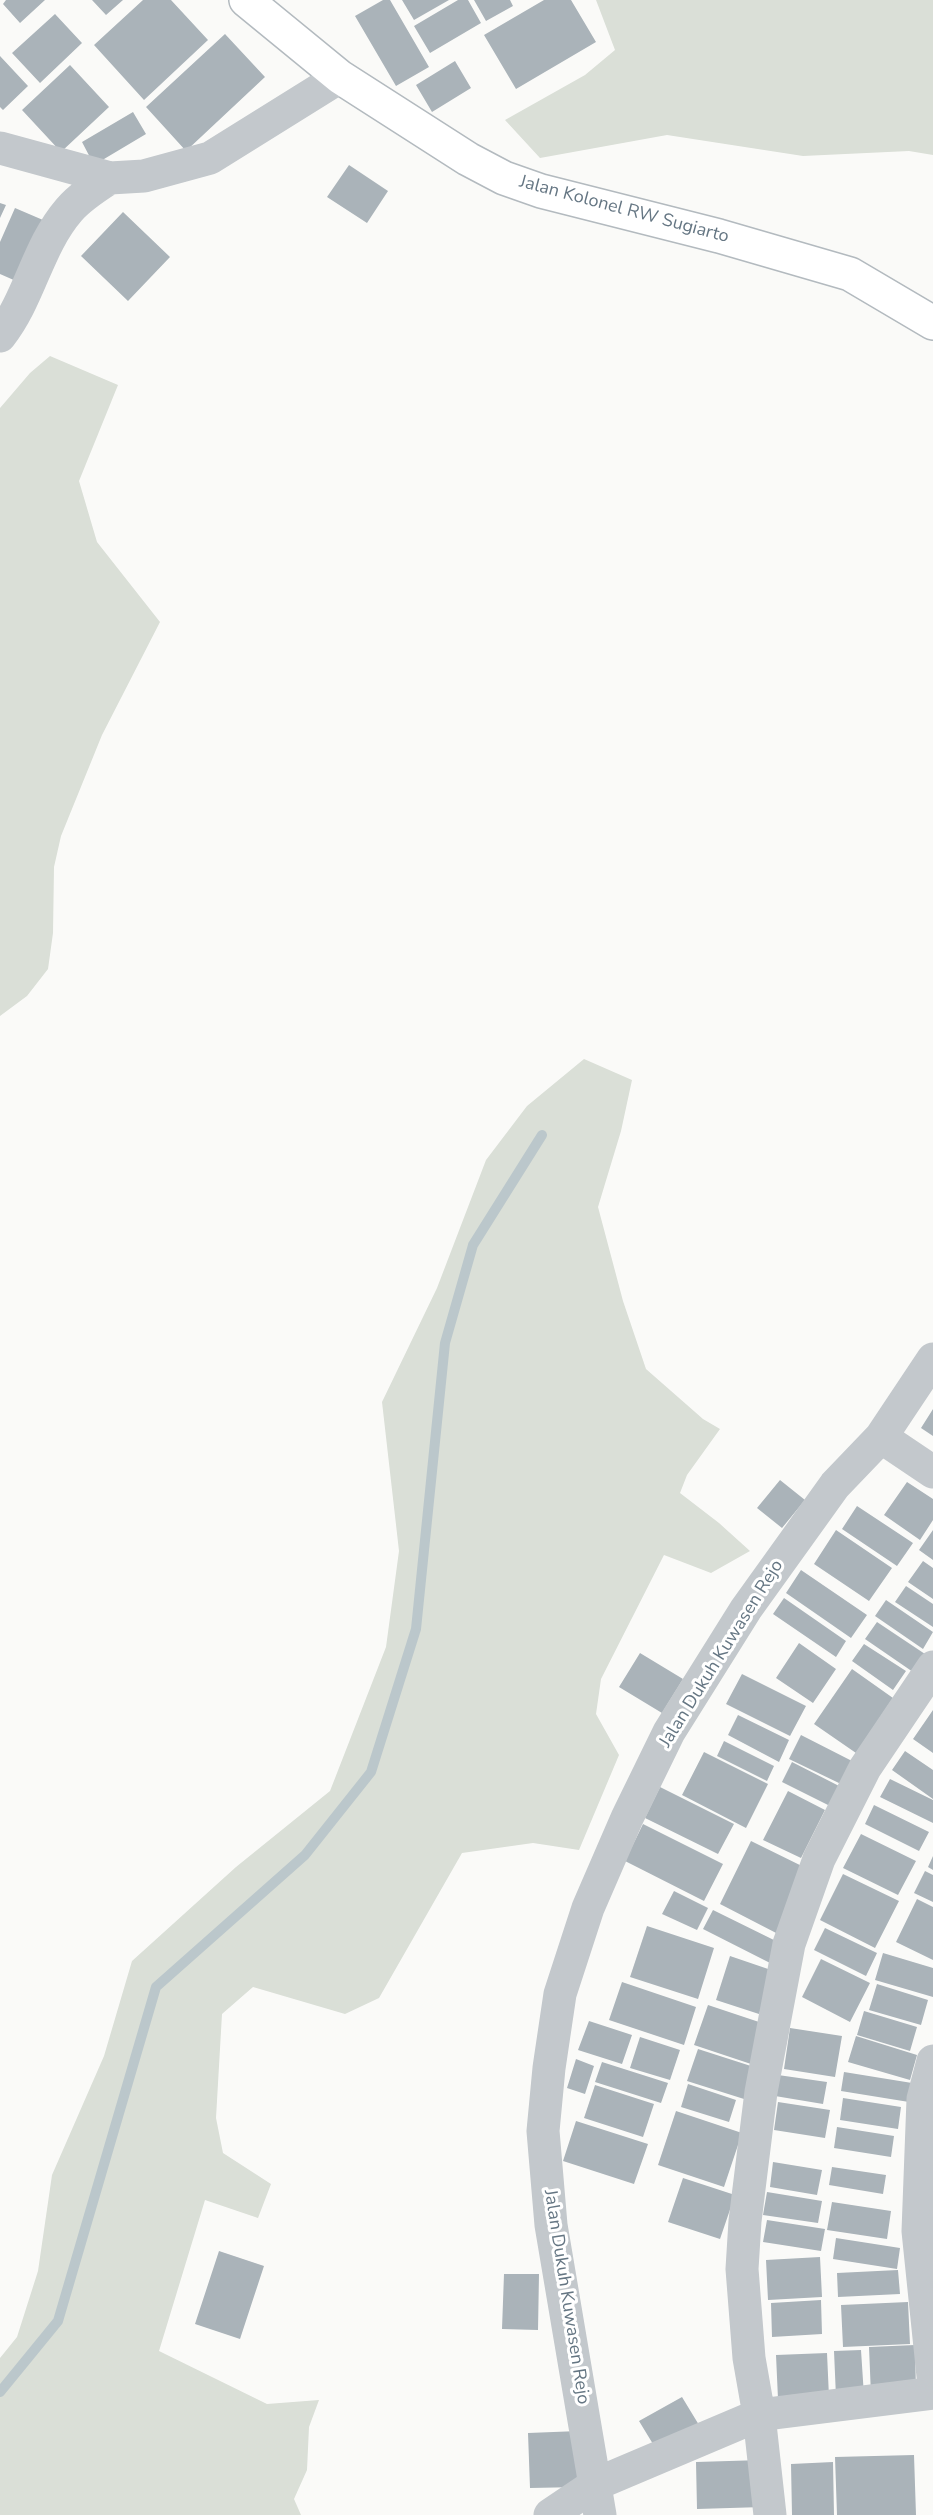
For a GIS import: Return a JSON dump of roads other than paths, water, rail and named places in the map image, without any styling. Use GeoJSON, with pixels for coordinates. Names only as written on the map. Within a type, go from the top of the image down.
{"type":"FeatureCollection","features":[{"type":"Feature","properties":{"kind":"main road","name":"Jalan Kolonel RW Sugiarto"},"geometry":{"type":"LineString","coordinates":[[246,0],[340,77],[468,159],[504,178],[541,192],[740,241],[850,274],[933,323]]}},
{"type":"Feature","properties":{"kind":"street"},"geometry":{"type":"LineString","coordinates":[[0,148],[110,178],[144,176],[210,158],[340,77]]}},
{"type":"Feature","properties":{"kind":"street"},"geometry":{"type":"LineString","coordinates":[[0,336],[14,319],[49,239],[69,209],[89,191],[110,178]]}},
{"type":"Feature","properties":{"kind":"street","name":"Jalan Dukuh Kuwasen Rejo"},"geometry":{"type":"LineString","coordinates":[[598,2500],[551,2225],[543,2131],[549,2068],[560,1994],[588,1908],[627,1818],[669,1732],[746,1609],[835,1485],[881,1437],[933,1359]]}},
{"type":"Feature","properties":{"kind":"street"},"geometry":{"type":"LineString","coordinates":[[881,1437],[933,1472]]}},
{"type":"Feature","properties":{"kind":"street"},"geometry":{"type":"LineString","coordinates":[[770,2515],[759,2415],[749,2358],[742,2269],[745,2222],[761,2092],[789,1944],[819,1859],[865,1768],[933,1667]]}},
{"type":"Feature","properties":{"kind":"street"},"geometry":{"type":"LineString","coordinates":[[933,2061],[923,2099],[918,2231],[933,2376]]}},
{"type":"Feature","properties":{"kind":"street"},"geometry":{"type":"LineString","coordinates":[[550,2515],[598,2500],[759,2415],[933,2393]]}},
{"type":"Feature","properties":{"kind":"waterway"},"geometry":{"type":"LineString","coordinates":[[0,2392],[58,2321],[156,1987],[305,1855],[371,1772],[416,1629],[445,1343],[473,1245],[542,1135]]}}]}
